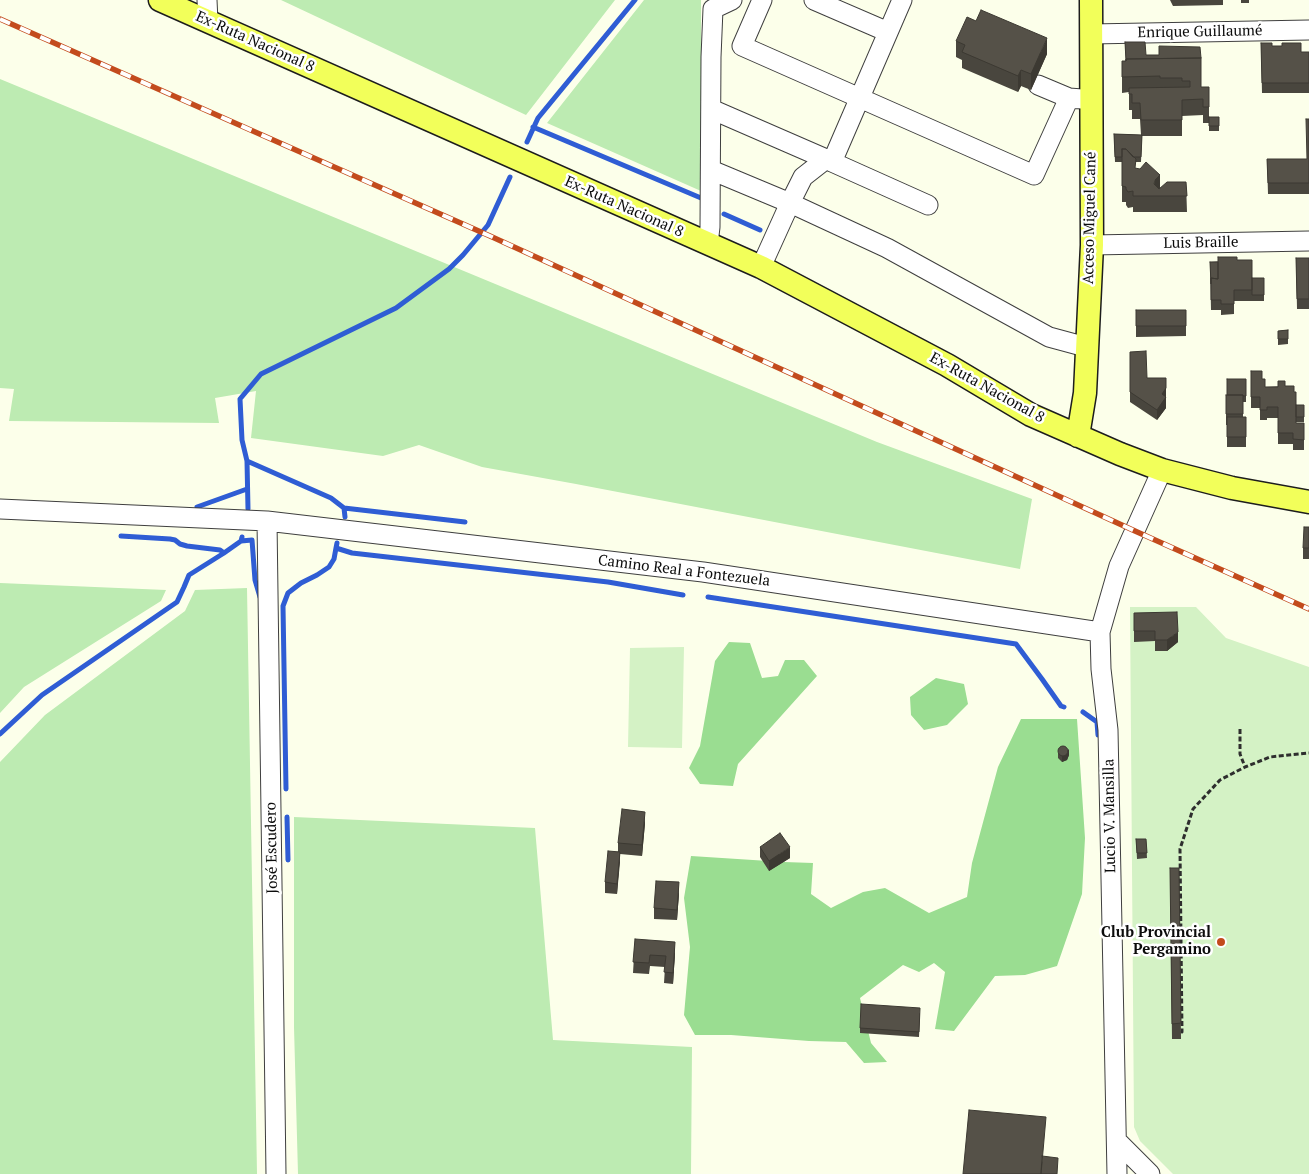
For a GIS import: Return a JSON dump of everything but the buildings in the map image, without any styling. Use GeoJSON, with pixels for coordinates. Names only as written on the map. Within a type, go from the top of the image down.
{"type":"FeatureCollection","features":[{"type":"Feature","properties":{"kind":"main road","name":"Ex-Ruta Nacional 8"},"geometry":{"type":"LineString","coordinates":[[160,0],[208,11],[532,167],[761,268],[947,365],[1031,415],[1078,436],[1162,470],[1232,488],[1309,502]]}},
{"type":"Feature","properties":{"kind":"main road","name":"Acceso Miguel Cané"},"geometry":{"type":"LineString","coordinates":[[1078,436],[1084,393],[1092,245],[1090,0]]}},
{"type":"Feature","properties":{"kind":"street"},"geometry":{"type":"LineString","coordinates":[[708,244],[710,227],[713,9],[732,0]]}},
{"type":"Feature","properties":{"kind":"street"},"geometry":{"type":"LineString","coordinates":[[762,0],[742,46],[1034,175],[1069,98]]}},
{"type":"Feature","properties":{"kind":"street"},"geometry":{"type":"LineString","coordinates":[[814,0],[888,32]]}},
{"type":"Feature","properties":{"kind":"street"},"geometry":{"type":"LineString","coordinates":[[761,268],[803,177],[829,161],[859,99],[902,0]]}},
{"type":"Feature","properties":{"kind":"street","name":"Enrique Guillaumé"},"geometry":{"type":"LineString","coordinates":[[1091,34],[1309,30]]}},
{"type":"Feature","properties":{"kind":"street"},"geometry":{"type":"LineString","coordinates":[[1038,85],[1069,98],[1091,99]]}},
{"type":"Feature","properties":{"kind":"street"},"geometry":{"type":"LineString","coordinates":[[711,109],[928,205]]}},
{"type":"Feature","properties":{"kind":"street"},"geometry":{"type":"LineString","coordinates":[[711,170],[790,203],[887,248],[1049,337],[1086,347]]}},
{"type":"Feature","properties":{"kind":"street","name":"Luis Braille"},"geometry":{"type":"LineString","coordinates":[[1092,245],[1309,241]]}},
{"type":"Feature","properties":{"kind":"street","name":"Lucio V. Mansilla"},"geometry":{"type":"LineString","coordinates":[[1117,1174],[1108,730],[1100,632],[1119,566],[1162,470]]}},
{"type":"Feature","properties":{"kind":"street","name":"Camino Real a Fontezuela"},"geometry":{"type":"LineString","coordinates":[[0,509],[267,521],[704,572],[1100,632]]}},
{"type":"Feature","properties":{"kind":"street","name":"José Escudero"},"geometry":{"type":"LineString","coordinates":[[267,521],[276,1174]]}},
{"type":"Feature","properties":{"kind":"street"},"geometry":{"type":"LineString","coordinates":[[1117,1141],[1150,1174]]}},
{"type":"Feature","properties":{"kind":"path"},"geometry":{"type":"LineString","coordinates":[[1240,729],[1240,754],[1245,767]]}},
{"type":"Feature","properties":{"kind":"path"},"geometry":{"type":"LineString","coordinates":[[1181,1032],[1180,849],[1193,809],[1220,780],[1245,767],[1270,757],[1309,753]]}},
{"type":"Feature","properties":{"kind":"green space"},"geometry":{"type":"Polygon","coordinates":[[[281,0],[615,0],[526,115],[281,0]]]}},
{"type":"Feature","properties":{"kind":"green space"},"geometry":{"type":"Polygon","coordinates":[[[644,0],[701,0],[701,191],[547,123],[644,0]]]}},
{"type":"Feature","properties":{"kind":"green space"},"geometry":{"type":"Polygon","coordinates":[[[0,79],[877,442],[1032,499],[1020,569],[482,467],[419,445],[383,456],[251,438],[256,391],[215,398],[219,423],[9,421],[14,389],[0,388],[0,79]]]}},
{"type":"Feature","properties":{"kind":"green space"},"geometry":{"type":"Polygon","coordinates":[[[0,583],[166,590],[161,601],[24,687],[0,713],[0,583]]]}},
{"type":"Feature","properties":{"kind":"green space"},"geometry":{"type":"Polygon","coordinates":[[[247,588],[257,1174],[0,1174],[0,762],[45,715],[185,611],[195,590],[247,588]]]}},
{"type":"Feature","properties":{"kind":"green space","name":"Club Provincial Pergamino"},"geometry":{"type":"Polygon","coordinates":[[[1130,607],[1196,607],[1226,638],[1309,667],[1309,1174],[1173,1174],[1140,1141],[1134,1127],[1130,607]]]}},
{"type":"Feature","properties":{"kind":"green space"},"geometry":{"type":"Polygon","coordinates":[[[729,642],[750,643],[762,678],[778,676],[785,660],[804,660],[817,676],[738,764],[733,786],[700,784],[689,768],[700,746],[715,661],[729,642]]]}},
{"type":"Feature","properties":{"kind":"green space"},"geometry":{"type":"Polygon","coordinates":[[[684,647],[682,748],[628,747],[630,648],[684,647]]]}},
{"type":"Feature","properties":{"kind":"green space"},"geometry":{"type":"Polygon","coordinates":[[[936,678],[964,684],[968,704],[947,725],[924,730],[911,715],[910,697],[936,678]]]}},
{"type":"Feature","properties":{"kind":"green space"},"geometry":{"type":"Polygon","coordinates":[[[1021,719],[1077,719],[1085,838],[1082,894],[1057,966],[1025,975],[995,976],[954,1031],[935,1029],[945,972],[934,963],[919,972],[903,965],[860,998],[871,1043],[887,1062],[864,1063],[846,1042],[731,1035],[695,1035],[684,1015],[690,947],[684,898],[691,856],[813,863],[811,894],[831,908],[863,892],[885,888],[929,913],[967,897],[972,863],[998,767],[1021,719]]]}},
{"type":"Feature","properties":{"kind":"green space"},"geometry":{"type":"Polygon","coordinates":[[[294,817],[535,828],[553,1040],[692,1047],[691,1174],[298,1174],[294,1027],[294,817]]]}},
{"type":"Feature","properties":{"kind":"waterway"},"geometry":{"type":"LineString","coordinates":[[527,142],[538,118],[635,0]]}},
{"type":"Feature","properties":{"kind":"waterway"},"geometry":{"type":"LineString","coordinates":[[533,127],[701,198]]}},
{"type":"Feature","properties":{"kind":"waterway"},"geometry":{"type":"LineString","coordinates":[[248,509],[247,461],[242,440],[240,399],[261,374],[396,308],[449,269],[488,225],[510,177]]}},
{"type":"Feature","properties":{"kind":"waterway"},"geometry":{"type":"LineString","coordinates":[[724,214],[760,230]]}},
{"type":"Feature","properties":{"kind":"waterway"},"geometry":{"type":"LineString","coordinates":[[247,461],[331,498],[344,508],[465,522]]}},
{"type":"Feature","properties":{"kind":"waterway"},"geometry":{"type":"LineString","coordinates":[[197,507],[247,489]]}},
{"type":"Feature","properties":{"kind":"waterway"},"geometry":{"type":"LineString","coordinates":[[344,508],[345,517]]}},
{"type":"Feature","properties":{"kind":"waterway"},"geometry":{"type":"LineString","coordinates":[[121,536],[170,539],[187,546],[220,550],[224,553]]}},
{"type":"Feature","properties":{"kind":"waterway"},"geometry":{"type":"LineString","coordinates":[[0,734],[42,695],[177,602],[189,575],[241,541],[242,537]]}},
{"type":"Feature","properties":{"kind":"waterway"},"geometry":{"type":"LineString","coordinates":[[241,541],[252,540],[255,580],[260,597]]}},
{"type":"Feature","properties":{"kind":"waterway"},"geometry":{"type":"LineString","coordinates":[[337,543],[336,548],[352,553],[608,582],[683,595]]}},
{"type":"Feature","properties":{"kind":"waterway"},"geometry":{"type":"LineString","coordinates":[[286,789],[283,606],[288,593],[329,567],[334,559],[336,548]]}},
{"type":"Feature","properties":{"kind":"waterway"},"geometry":{"type":"LineString","coordinates":[[708,597],[1016,644],[1061,706],[1064,707]]}},
{"type":"Feature","properties":{"kind":"waterway"},"geometry":{"type":"LineString","coordinates":[[1083,712],[1097,722],[1098,735]]}},
{"type":"Feature","properties":{"kind":"waterway"},"geometry":{"type":"LineString","coordinates":[[287,817],[288,860]]}},
{"type":"Feature","properties":{"kind":"railway"},"geometry":{"type":"LineString","coordinates":[[0,19],[490,236],[1309,609]]}},
{"type":"Feature","properties":{"kind":"place","name":"Club Provincial Pergamino"},"geometry":{"type":"Point","coordinates":[1221,942]}}]}
